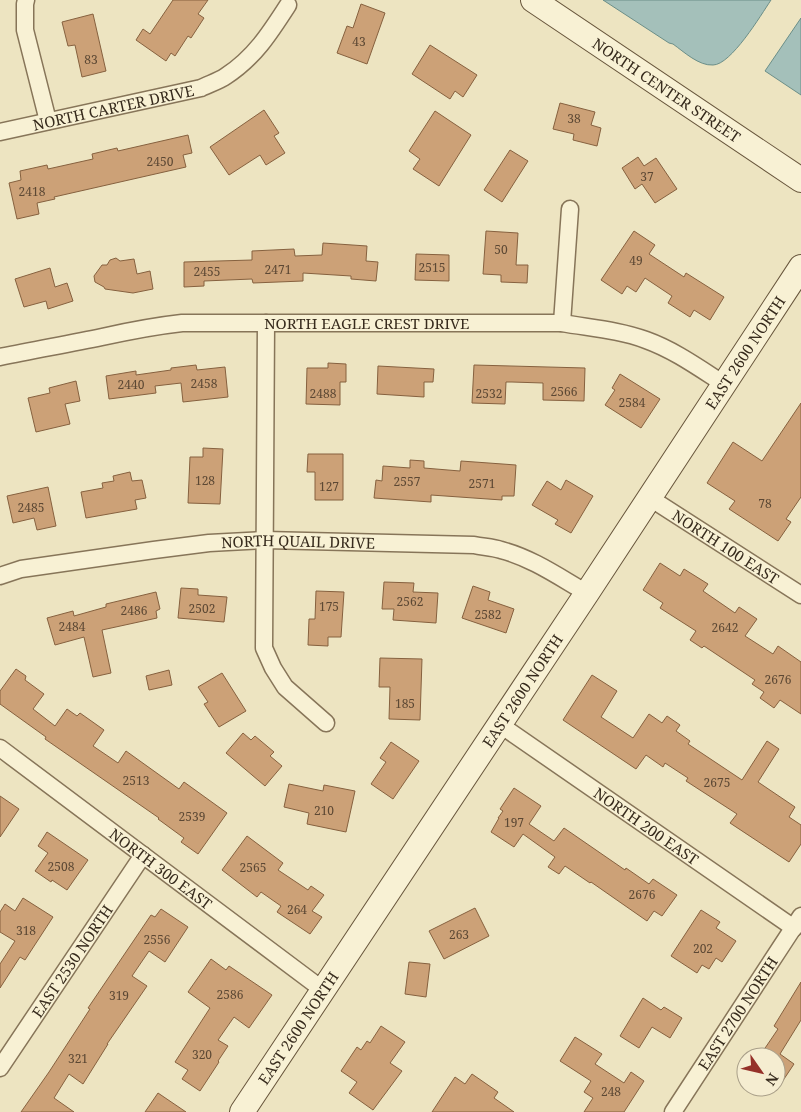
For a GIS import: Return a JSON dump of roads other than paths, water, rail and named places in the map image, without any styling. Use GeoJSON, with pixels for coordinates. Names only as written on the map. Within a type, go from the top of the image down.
{"type":"FeatureCollection","features":[{"type":"Feature","properties":{"kind":"street"},"geometry":{"type":"LineString","coordinates":[[26,0],[25,30],[48,121]]}},
{"type":"Feature","properties":{"kind":"street","name":"NORTH CENTER STREET"},"geometry":{"type":"LineString","coordinates":[[533,0],[801,180]]}},
{"type":"Feature","properties":{"kind":"street","name":"NORTH CARTER DRIVE"},"geometry":{"type":"LineString","coordinates":[[0,132],[201,88],[225,77],[246,61],[264,42],[288,5]]}},
{"type":"Feature","properties":{"kind":"street"},"geometry":{"type":"LineString","coordinates":[[562,323],[570,208]]}},
{"type":"Feature","properties":{"kind":"street","name":"EAST 2600 NORTH"},"geometry":{"type":"LineString","coordinates":[[242,1112],[650,498],[801,267]]}},
{"type":"Feature","properties":{"kind":"street","name":"NORTH EAGLE CREST DRIVE"},"geometry":{"type":"LineString","coordinates":[[0,357],[158,325],[182,323],[562,323],[624,333],[648,340],[673,352],[724,384]]}},
{"type":"Feature","properties":{"kind":"street"},"geometry":{"type":"LineString","coordinates":[[266,323],[264,648],[273,668],[285,687],[326,723]]}},
{"type":"Feature","properties":{"kind":"street","name":"NORTH 100 EAST"},"geometry":{"type":"LineString","coordinates":[[650,498],[799,589]]}},
{"type":"Feature","properties":{"kind":"street","name":"NORTH QUAIL DRIVE"},"geometry":{"type":"LineString","coordinates":[[0,576],[21,569],[209,543],[266,540],[474,545],[500,550],[525,558],[544,567],[587,593]]}},
{"type":"Feature","properties":{"kind":"street","name":"NORTH 200 EAST"},"geometry":{"type":"LineString","coordinates":[[499,724],[797,922]]}},
{"type":"Feature","properties":{"kind":"street","name":"NORTH 300 EAST"},"geometry":{"type":"LineString","coordinates":[[0,748],[323,990]]}},
{"type":"Feature","properties":{"kind":"street","name":"EAST 2530 NORTH"},"geometry":{"type":"LineString","coordinates":[[0,1068],[143,855]]}},
{"type":"Feature","properties":{"kind":"street","name":"EAST 2700 NORTH"},"geometry":{"type":"LineString","coordinates":[[673,1112],[797,922]]}},
{"type":"Feature","properties":{"kind":"water"},"geometry":{"type":"Polygon","coordinates":[[[603,0],[771,0],[737,48],[720,63],[708,65],[692,58],[603,0]]]}},
{"type":"Feature","properties":{"kind":"water"},"geometry":{"type":"Polygon","coordinates":[[[801,18],[801,95],[765,71],[801,18]]]}}]}
